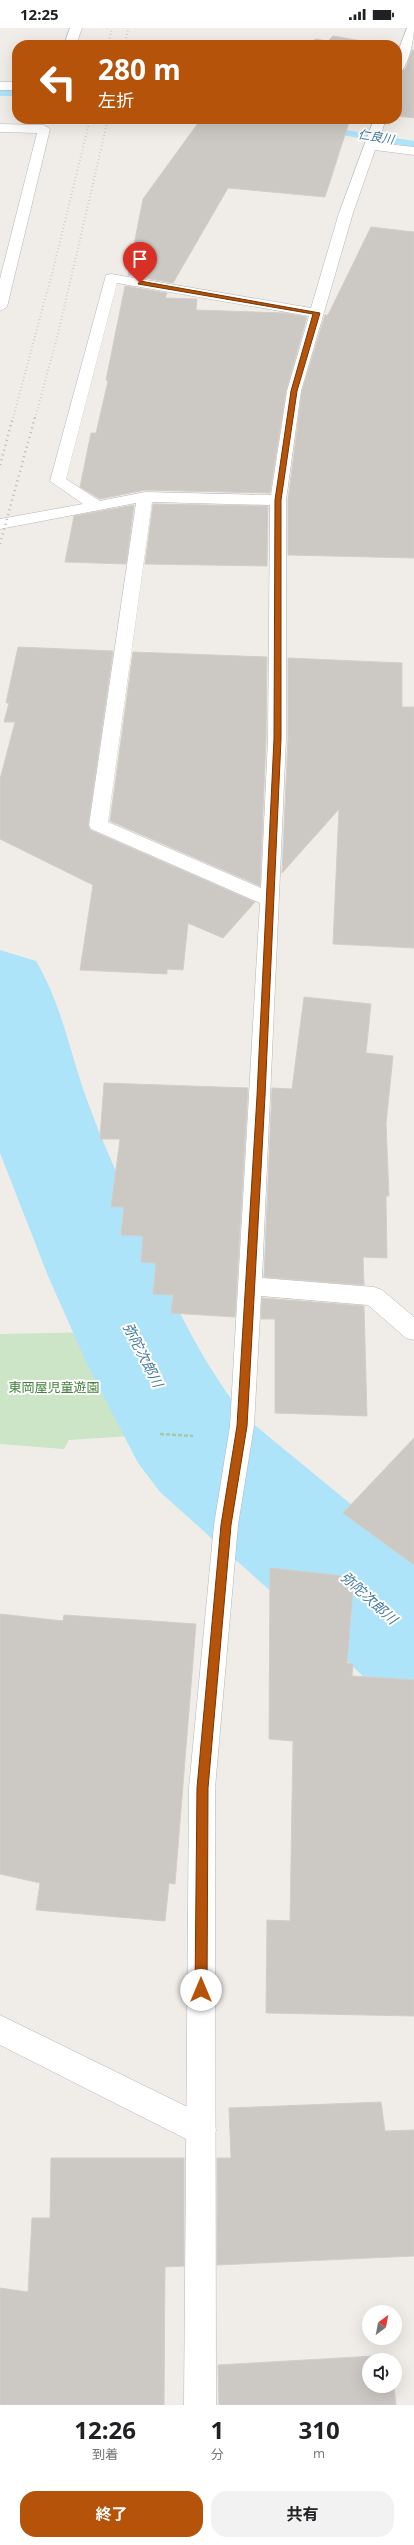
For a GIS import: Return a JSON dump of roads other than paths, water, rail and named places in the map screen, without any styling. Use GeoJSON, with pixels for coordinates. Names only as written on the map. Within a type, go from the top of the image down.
{"type":"FeatureCollection","features":[{"type":"Feature","properties":{"kind":"street"},"geometry":{"type":"LineString","coordinates":[[72,40],[76,28]]}},
{"type":"Feature","properties":{"kind":"street"},"geometry":{"type":"LineString","coordinates":[[402,57],[413,28]]}},
{"type":"Feature","properties":{"kind":"street"},"geometry":{"type":"LineString","coordinates":[[0,86],[12,86]]}},
{"type":"Feature","properties":{"kind":"street"},"geometry":{"type":"LineString","coordinates":[[200,2405],[202,1788],[226,1525],[242,1426],[270,900],[277,739],[278,500],[294,391],[346,213],[378,124]]}},
{"type":"Feature","properties":{"kind":"street"},"geometry":{"type":"LineString","coordinates":[[0,128],[44,128],[6,260],[0,307]]}},
{"type":"Feature","properties":{"kind":"street"},"geometry":{"type":"LineString","coordinates":[[370,146],[414,151]]}},
{"type":"Feature","properties":{"kind":"street"},"geometry":{"type":"LineString","coordinates":[[97,506],[58,481],[111,278],[317,313]]}},
{"type":"Feature","properties":{"kind":"street"},"geometry":{"type":"LineString","coordinates":[[0,524],[145,497],[278,500]]}},
{"type":"Feature","properties":{"kind":"street"},"geometry":{"type":"LineString","coordinates":[[145,497],[98,825],[270,900]]}},
{"type":"Feature","properties":{"kind":"street"},"geometry":{"type":"LineString","coordinates":[[250,1286],[374,1296],[414,1331]]}},
{"type":"Feature","properties":{"kind":"street"},"geometry":{"type":"LineString","coordinates":[[0,2030],[201,2130]]}},
{"type":"Feature","properties":{"kind":"waterway","name":"仁良川"},"geometry":{"type":"LineString","coordinates":[[0,93],[12,93]]}},
{"type":"Feature","properties":{"kind":"waterway","name":"仁良川"},"geometry":{"type":"LineString","coordinates":[[321,129],[414,144]]}},
{"type":"Feature","properties":{"kind":"waterway","name":"弥陀次郎川"},"geometry":{"type":"LineString","coordinates":[[0,986],[36,1108],[105,1276],[146,1364],[181,1427],[203,1455],[371,1599],[414,1639]]}},
{"type":"Feature","properties":{"kind":"railway"},"geometry":{"type":"LineString","coordinates":[[109,40],[112,28]]}},
{"type":"Feature","properties":{"kind":"railway"},"geometry":{"type":"LineString","coordinates":[[126,40],[128,28]]}},
{"type":"Feature","properties":{"kind":"railway"},"geometry":{"type":"LineString","coordinates":[[13,418],[54,266],[89,124]]}},
{"type":"Feature","properties":{"kind":"railway"},"geometry":{"type":"LineString","coordinates":[[35,418],[58,334],[107,124]]}},
{"type":"Feature","properties":{"kind":"railway"},"geometry":{"type":"LineString","coordinates":[[0,465],[13,417]]}},
{"type":"Feature","properties":{"kind":"railway"},"geometry":{"type":"LineString","coordinates":[[0,544],[35,417]]}},
{"type":"Feature","properties":{"kind":"park label","name":"東岡屋児童遊園"},"geometry":{"type":"Point","coordinates":[54,1387]}}]}
